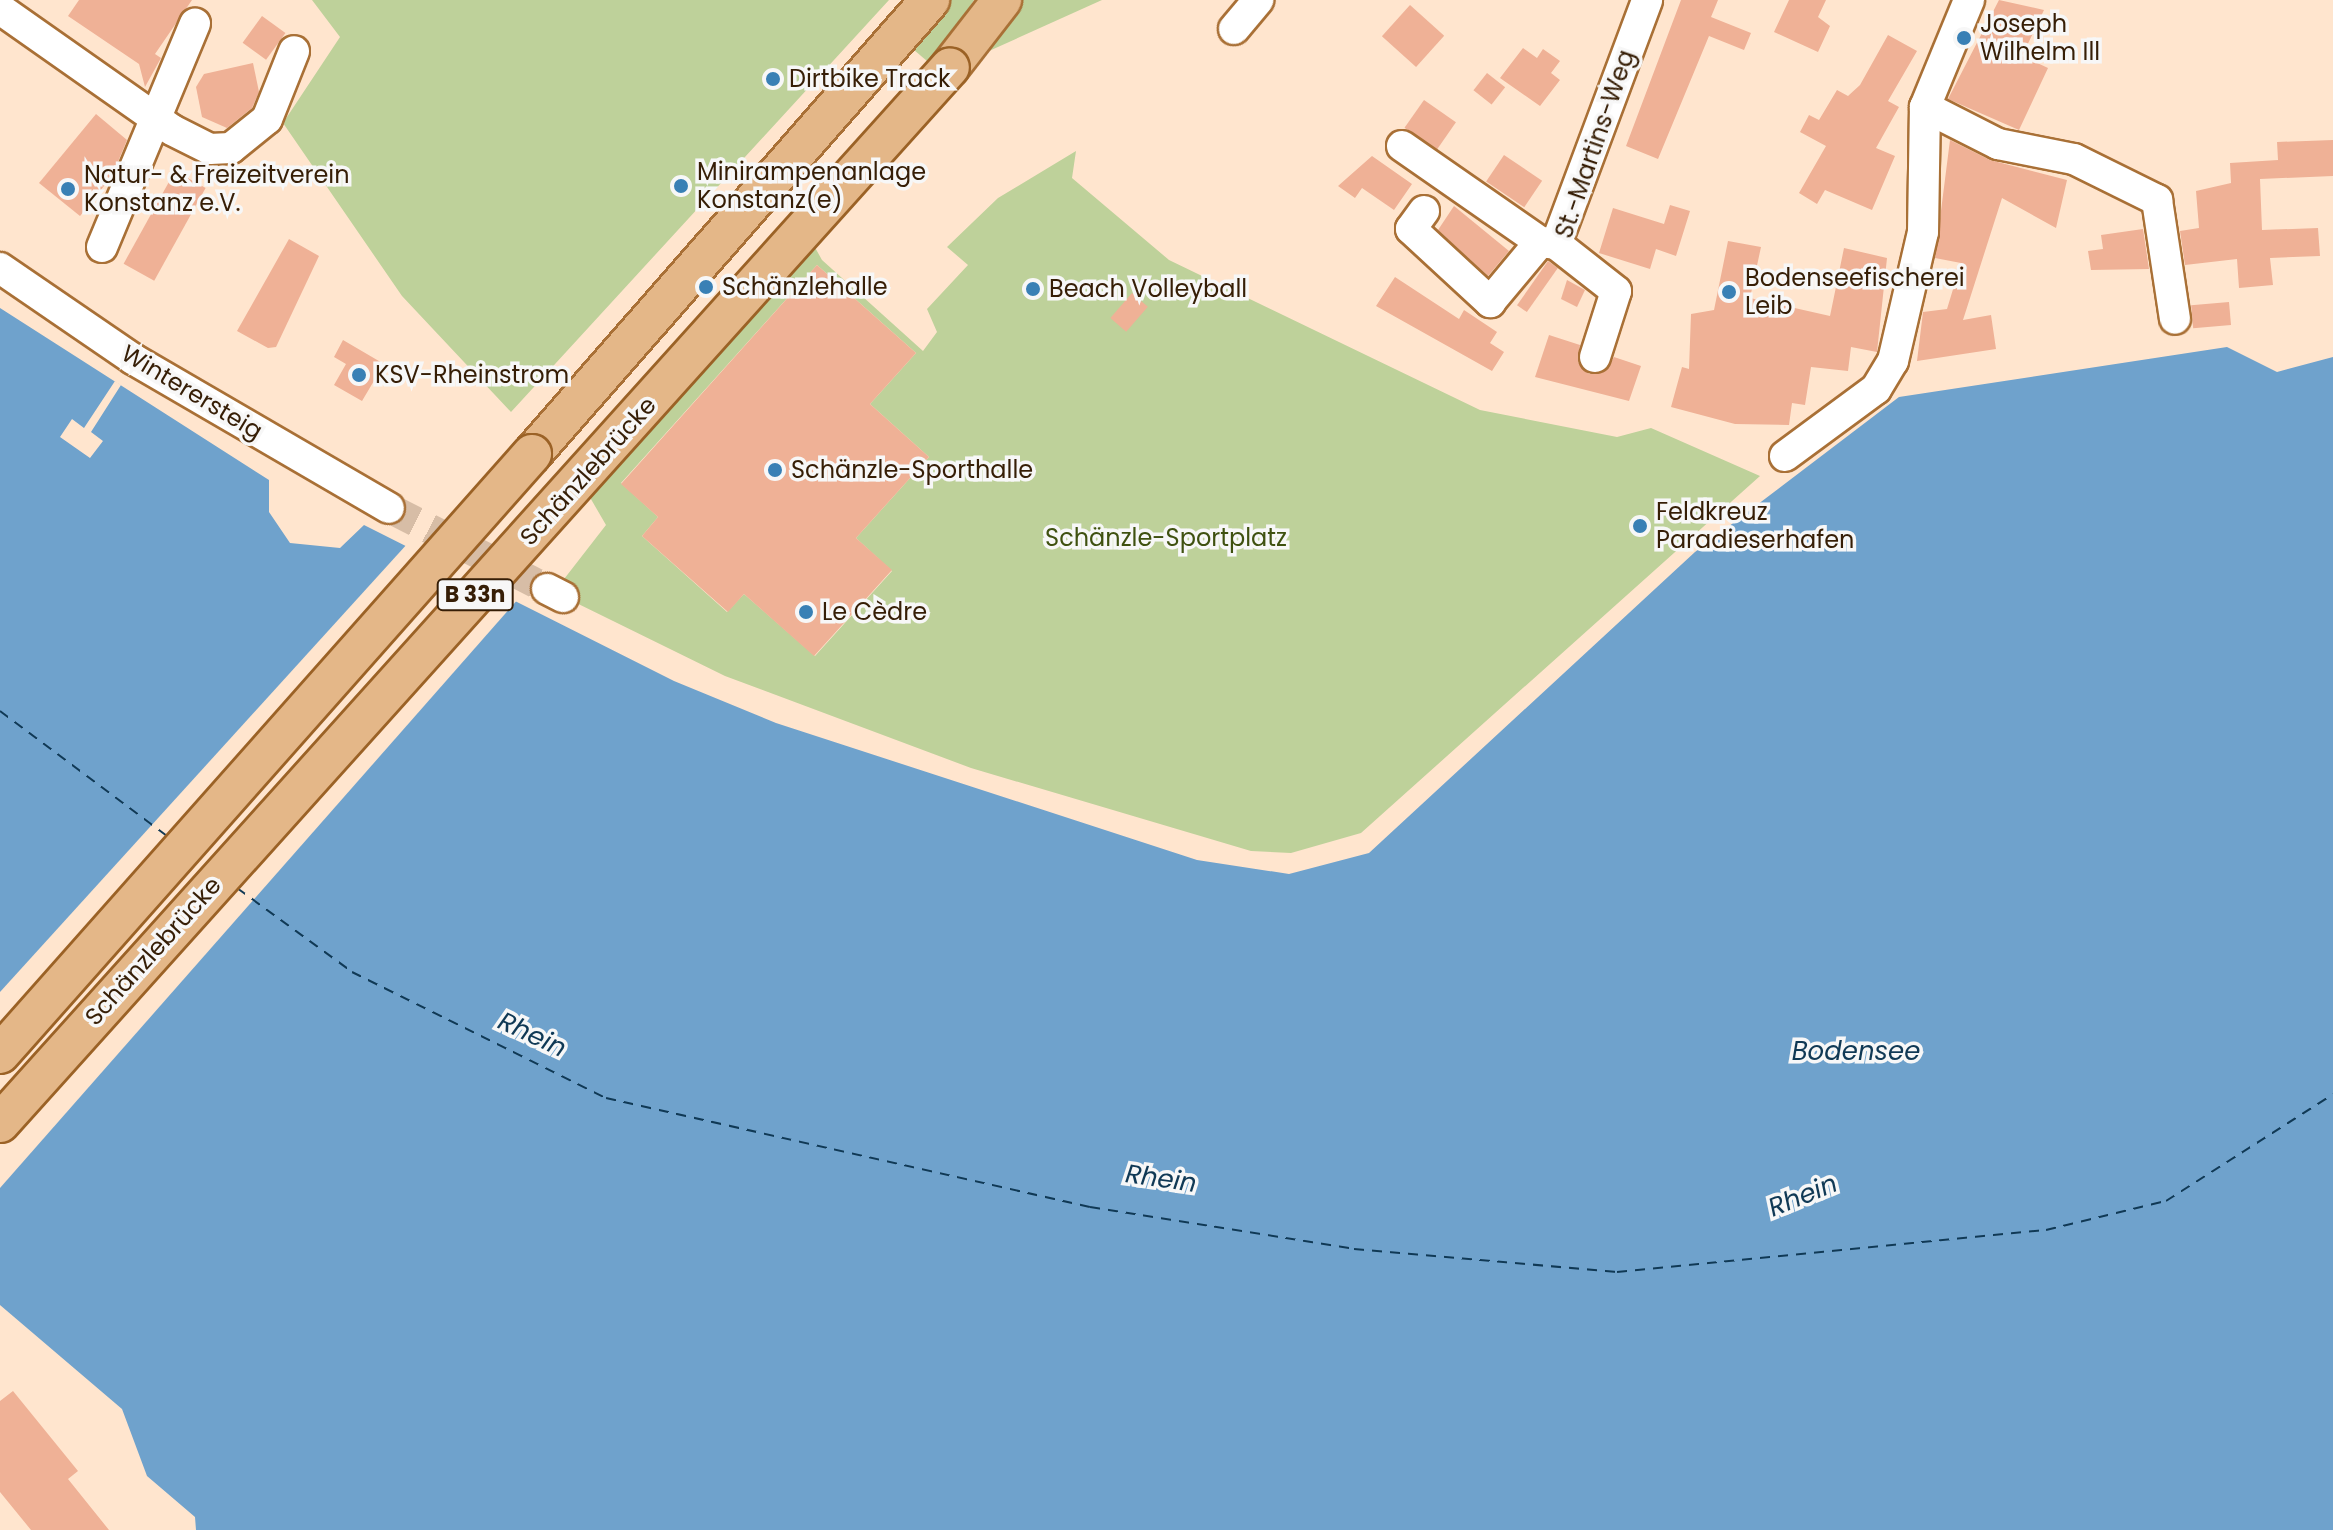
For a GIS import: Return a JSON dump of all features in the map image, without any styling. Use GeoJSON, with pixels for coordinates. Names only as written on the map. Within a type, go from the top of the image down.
{"type":"FeatureCollection","features":[{"type":"Feature","properties":{"kind":"main road","name":"Schänzlebrücke"},"geometry":{"type":"LineString","coordinates":[[0,1054],[930,0]]}},
{"type":"Feature","properties":{"kind":"main road","name":"Schänzlebrücke"},"geometry":{"type":"LineString","coordinates":[[0,1123],[950,67],[1002,0]]}},
{"type":"Feature","properties":{"kind":"street"},"geometry":{"type":"LineString","coordinates":[[1234,29],[1258,0]]}},
{"type":"Feature","properties":{"kind":"street","name":"St.-Martins-Weg"},"geometry":{"type":"LineString","coordinates":[[1595,357],[1616,291],[1548,243],[1647,0]]}},
{"type":"Feature","properties":{"kind":"street"},"geometry":{"type":"LineString","coordinates":[[1785,456],[1876,389],[1893,361],[1923,232],[1925,107],[1969,0]]}},
{"type":"Feature","properties":{"kind":"street"},"geometry":{"type":"LineString","coordinates":[[0,9],[192,142],[231,148],[267,119],[294,51]]}},
{"type":"Feature","properties":{"kind":"street"},"geometry":{"type":"LineString","coordinates":[[102,247],[151,146],[155,119],[195,24]]}},
{"type":"Feature","properties":{"kind":"street"},"geometry":{"type":"LineString","coordinates":[[1925,107],[1998,144],[2074,159],[2157,200],[2175,319]]}},
{"type":"Feature","properties":{"kind":"street"},"geometry":{"type":"LineString","coordinates":[[1402,146],[1548,243],[1490,302],[1411,229],[1424,211]]}},
{"type":"Feature","properties":{"kind":"street","name":"Winterersteig"},"geometry":{"type":"LineString","coordinates":[[0,268],[133,359],[389,508]]}},
{"type":"Feature","properties":{"kind":"green space"},"geometry":{"type":"Polygon","coordinates":[[[312,0],[889,0],[511,412],[402,296],[283,123],[340,37],[312,0]]]}},
{"type":"Feature","properties":{"kind":"green space"},"geometry":{"type":"Polygon","coordinates":[[[949,0],[974,0],[938,57],[927,61],[914,50],[917,37],[949,0]]]}},
{"type":"Feature","properties":{"kind":"green space"},"geometry":{"type":"Polygon","coordinates":[[[1023,0],[1102,0],[989,51],[1023,0]]]}},
{"type":"Feature","properties":{"kind":"green space","name":"Schänzle-Sportplatz"},"geometry":{"type":"Polygon","coordinates":[[[1076,151],[1072,178],[1169,260],[1480,410],[1617,437],[1651,428],[1760,476],[1361,833],[1291,853],[1251,851],[971,768],[725,676],[554,592],[606,525],[588,494],[812,242],[822,260],[923,351],[937,332],[927,309],[968,265],[947,247],[998,198],[1076,151]],[[817,265],[621,483],[658,517],[642,536],[727,612],[744,594],[815,656],[892,571],[856,538],[929,457],[870,404],[916,353],[817,265]]]}},
{"type":"Feature","properties":{"kind":"water","name":"Bodensee"},"geometry":{"type":"Polygon","coordinates":[[[0,308],[269,480],[269,512],[290,543],[340,548],[364,525],[674,681],[776,723],[1197,860],[1289,874],[1369,853],[1695,552],[1899,397],[2227,347],[2277,372],[2333,357],[2333,1530],[196,1530],[195,1517],[147,1476],[122,1409],[0,1305],[0,308]]]}},
{"type":"Feature","properties":{"kind":"pier"},"geometry":{"type":"Polygon","coordinates":[[[115,381],[121,385],[91,432],[103,441],[90,458],[60,437],[72,419],[84,428],[115,381]]]}},
{"type":"Feature","properties":{"kind":"pier"},"geometry":{"type":"Polygon","coordinates":[[[408,543],[519,598],[0,1188],[0,992],[408,543]]]}},
{"type":"Feature","properties":{"kind":"building"},"geometry":{"type":"Polygon","coordinates":[[[79,0],[192,0],[155,54],[161,58],[145,87],[139,64],[68,16],[79,0]]]}},
{"type":"Feature","properties":{"kind":"building"},"geometry":{"type":"Polygon","coordinates":[[[1681,0],[1718,0],[1711,17],[1751,33],[1744,50],[1709,36],[1658,159],[1626,146],[1681,0]]]}},
{"type":"Feature","properties":{"kind":"building"},"geometry":{"type":"Polygon","coordinates":[[[1789,0],[1826,0],[1818,17],[1830,26],[1818,52],[1774,32],[1789,0]]]}},
{"type":"Feature","properties":{"kind":"building"},"geometry":{"type":"Polygon","coordinates":[[[1999,0],[2044,10],[2022,56],[2048,68],[2019,130],[1948,99],[1999,0]]]}},
{"type":"Feature","properties":{"kind":"building"},"geometry":{"type":"Polygon","coordinates":[[[1410,5],[1444,36],[1416,67],[1382,36],[1410,5]]]}},
{"type":"Feature","properties":{"kind":"building"},"geometry":{"type":"Polygon","coordinates":[[[262,16],[285,33],[266,60],[243,43],[262,16]]]}},
{"type":"Feature","properties":{"kind":"building"},"geometry":{"type":"Polygon","coordinates":[[[1888,35],[1917,51],[1888,101],[1899,107],[1876,148],[1895,156],[1872,210],[1825,190],[1817,204],[1799,193],[1826,146],[1800,132],[1809,115],[1819,120],[1837,90],[1848,96],[1860,85],[1888,35]]]}},
{"type":"Feature","properties":{"kind":"building"},"geometry":{"type":"Polygon","coordinates":[[[1523,48],[1537,58],[1543,49],[1560,61],[1551,73],[1560,80],[1540,106],[1500,78],[1523,48]]]}},
{"type":"Feature","properties":{"kind":"building"},"geometry":{"type":"Polygon","coordinates":[[[253,63],[259,92],[252,108],[227,128],[202,117],[196,87],[204,74],[253,63]]]}},
{"type":"Feature","properties":{"kind":"building"},"geometry":{"type":"Polygon","coordinates":[[[1487,73],[1505,87],[1492,104],[1473,90],[1487,73]]]}},
{"type":"Feature","properties":{"kind":"building"},"geometry":{"type":"Polygon","coordinates":[[[1424,100],[1456,122],[1436,150],[1404,128],[1424,100]]]}},
{"type":"Feature","properties":{"kind":"building"},"geometry":{"type":"Polygon","coordinates":[[[96,114],[127,140],[112,176],[80,216],[39,183],[96,114]]]}},
{"type":"Feature","properties":{"kind":"building"},"geometry":{"type":"Polygon","coordinates":[[[1950,140],[1990,160],[2067,180],[2056,228],[2002,198],[1963,320],[1991,315],[1996,349],[1917,361],[1923,312],[1947,309],[1961,263],[1935,258],[1950,140]]]}},
{"type":"Feature","properties":{"kind":"building"},"geometry":{"type":"Polygon","coordinates":[[[2333,140],[2333,176],[2260,179],[2262,230],[2318,228],[2320,256],[2270,258],[2273,285],[2239,288],[2237,259],[2185,265],[2180,231],[2199,228],[2196,191],[2231,183],[2230,163],[2278,160],[2277,142],[2333,140]]]}},
{"type":"Feature","properties":{"kind":"building"},"geometry":{"type":"Polygon","coordinates":[[[1504,155],[1542,181],[1524,207],[1486,182],[1504,155]]]}},
{"type":"Feature","properties":{"kind":"building"},"geometry":{"type":"Polygon","coordinates":[[[1372,156],[1412,184],[1394,210],[1362,188],[1355,198],[1338,186],[1372,156]]]}},
{"type":"Feature","properties":{"kind":"building"},"geometry":{"type":"Polygon","coordinates":[[[175,171],[206,188],[154,281],[124,264],[175,171]]]}},
{"type":"Feature","properties":{"kind":"building"},"geometry":{"type":"Polygon","coordinates":[[[1670,205],[1690,211],[1676,256],[1656,249],[1650,269],[1599,253],[1613,208],[1664,224],[1670,205]]]}},
{"type":"Feature","properties":{"kind":"building"},"geometry":{"type":"Polygon","coordinates":[[[1454,206],[1509,251],[1488,276],[1438,230],[1454,206]]]}},
{"type":"Feature","properties":{"kind":"building"},"geometry":{"type":"Polygon","coordinates":[[[2143,229],[2149,269],[2091,270],[2088,251],[2103,249],[2101,235],[2143,229]]]}},
{"type":"Feature","properties":{"kind":"building"},"geometry":{"type":"Polygon","coordinates":[[[289,239],[319,256],[276,347],[268,348],[237,331],[289,239]]]}},
{"type":"Feature","properties":{"kind":"building"},"geometry":{"type":"Polygon","coordinates":[[[1728,241],[1761,247],[1750,298],[1830,316],[1844,248],[1887,258],[1877,352],[1851,347],[1848,371],[1811,367],[1805,405],[1792,403],[1789,425],[1735,424],[1671,407],[1682,367],[1689,369],[1691,314],[1714,310],[1728,241]]]}},
{"type":"Feature","properties":{"kind":"building"},"geometry":{"type":"Polygon","coordinates":[[[1548,261],[1558,268],[1527,312],[1517,305],[1548,261]]]}},
{"type":"Feature","properties":{"kind":"building","name":"Schänzle-Sporthalle"},"geometry":{"type":"Polygon","coordinates":[[[817,265],[916,353],[870,404],[929,457],[856,538],[892,570],[814,656],[744,594],[728,612],[642,536],[658,517],[621,484],[817,265]]]}},
{"type":"Feature","properties":{"kind":"building"},"geometry":{"type":"Polygon","coordinates":[[[1395,277],[1459,319],[1464,310],[1497,332],[1490,343],[1504,352],[1492,371],[1376,306],[1395,277]]]}},
{"type":"Feature","properties":{"kind":"building"},"geometry":{"type":"Polygon","coordinates":[[[1567,280],[1585,290],[1577,307],[1561,299],[1567,280]]]}},
{"type":"Feature","properties":{"kind":"building"},"geometry":{"type":"Polygon","coordinates":[[[1132,293],[1148,307],[1126,332],[1110,318],[1132,293]]]}},
{"type":"Feature","properties":{"kind":"building"},"geometry":{"type":"Polygon","coordinates":[[[2229,302],[2231,325],[2193,328],[2191,305],[2229,302]]]}},
{"type":"Feature","properties":{"kind":"building"},"geometry":{"type":"Polygon","coordinates":[[[1549,335],[1580,345],[1578,362],[1589,374],[1606,371],[1614,357],[1641,366],[1629,401],[1535,377],[1549,335]]]}},
{"type":"Feature","properties":{"kind":"building","name":"KSV-Rheinstrom"},"geometry":{"type":"Polygon","coordinates":[[[343,340],[384,364],[362,401],[334,385],[346,364],[334,357],[343,340]]]}},
{"type":"Feature","properties":{"kind":"building"},"geometry":{"type":"Polygon","coordinates":[[[13,1391],[78,1471],[68,1479],[109,1530],[31,1530],[0,1492],[0,1401],[13,1391]]]}},
{"type":"Feature","properties":{"kind":"ferry route"},"geometry":{"type":"LineString","coordinates":[[0,711],[167,836]]}},
{"type":"Feature","properties":{"kind":"ferry route"},"geometry":{"type":"LineString","coordinates":[[237,888],[352,972],[606,1098],[1090,1207],[1354,1249],[1617,1272],[2046,1230],[2166,1201],[2333,1094]]}},
{"type":"Feature","properties":{"kind":"tunnel"},"geometry":{"type":"LineString","coordinates":[[389,508],[547,589]]}},
{"type":"Feature","properties":{"kind":"place","name":"Joseph Wilhelm Ill"},"geometry":{"type":"Point","coordinates":[1964,38]}},
{"type":"Feature","properties":{"kind":"place","name":"Dirtbike Track"},"geometry":{"type":"Point","coordinates":[773,79]}},
{"type":"Feature","properties":{"kind":"place","name":"Minirampenanlage Konstanz(e)"},"geometry":{"type":"Point","coordinates":[681,186]}},
{"type":"Feature","properties":{"kind":"place","name":"Natur- & Freizeitverein Konstanz e.V."},"geometry":{"type":"Point","coordinates":[68,189]}},
{"type":"Feature","properties":{"kind":"place","name":"Schänzlehalle"},"geometry":{"type":"Point","coordinates":[706,287]}},
{"type":"Feature","properties":{"kind":"place","name":"Beach Volleyball"},"geometry":{"type":"Point","coordinates":[1033,289]}},
{"type":"Feature","properties":{"kind":"place","name":"Bodenseefischerei Leib"},"geometry":{"type":"Point","coordinates":[1729,292]}},
{"type":"Feature","properties":{"kind":"place","name":"KSV-Rheinstrom"},"geometry":{"type":"Point","coordinates":[359,375]}},
{"type":"Feature","properties":{"kind":"place","name":"Schänzle-Sporthalle"},"geometry":{"type":"Point","coordinates":[775,470]}},
{"type":"Feature","properties":{"kind":"place","name":"Feldkreuz Paradieserhafen"},"geometry":{"type":"Point","coordinates":[1640,526]}},
{"type":"Feature","properties":{"kind":"place","name":"Le Cèdre"},"geometry":{"type":"Point","coordinates":[806,612]}},
{"type":"Feature","properties":{"kind":"water label","name":"Rhein"},"geometry":{"type":"Point","coordinates":[532,1035]}},
{"type":"Feature","properties":{"kind":"water label","name":"Rhein"},"geometry":{"type":"Point","coordinates":[1161,1179]}},
{"type":"Feature","properties":{"kind":"water label","name":"Rhein"},"geometry":{"type":"Point","coordinates":[1803,1196]}}]}
